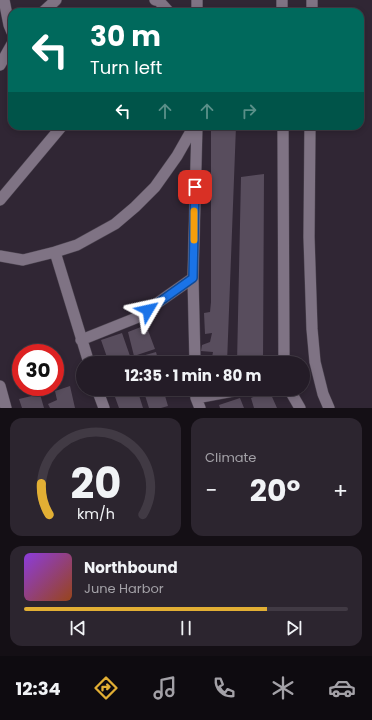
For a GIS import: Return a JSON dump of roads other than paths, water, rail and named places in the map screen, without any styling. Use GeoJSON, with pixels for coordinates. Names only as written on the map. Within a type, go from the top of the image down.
{"type":"FeatureCollection","features":[{"type":"Feature","properties":{"kind":"street"},"geometry":{"type":"LineString","coordinates":[[4,0],[8,20]]}},
{"type":"Feature","properties":{"kind":"street"},"geometry":{"type":"LineString","coordinates":[[47,8],[56,0]]}},
{"type":"Feature","properties":{"kind":"street"},"geometry":{"type":"LineString","coordinates":[[0,65],[8,51]]}},
{"type":"Feature","properties":{"kind":"street"},"geometry":{"type":"LineString","coordinates":[[0,200],[59,130]]}},
{"type":"Feature","properties":{"kind":"street"},"geometry":{"type":"LineString","coordinates":[[0,256],[23,260],[55,252],[77,245],[115,224],[155,187],[177,156],[193,130]]}},
{"type":"Feature","properties":{"kind":"street"},"geometry":{"type":"LineString","coordinates":[[195,130],[193,278],[195,356]]}},
{"type":"Feature","properties":{"kind":"street"},"geometry":{"type":"LineString","coordinates":[[283,130],[284,356]]}},
{"type":"Feature","properties":{"kind":"street"},"geometry":{"type":"LineString","coordinates":[[310,130],[309,237],[312,329],[315,362],[323,394],[330,408]]}},
{"type":"Feature","properties":{"kind":"street"},"geometry":{"type":"LineString","coordinates":[[55,252],[87,356]]}},
{"type":"Feature","properties":{"kind":"street"},"geometry":{"type":"LineString","coordinates":[[81,340],[136,318],[193,278]]}},
{"type":"Feature","properties":{"kind":"street"},"geometry":{"type":"LineString","coordinates":[[0,386],[6,408]]}},
{"type":"Feature","properties":{"kind":"street"},"geometry":{"type":"LineString","coordinates":[[100,396],[104,408]]}},
{"type":"Feature","properties":{"kind":"street"},"geometry":{"type":"LineString","coordinates":[[197,398],[207,396]]}},
{"type":"Feature","properties":{"kind":"street"},"geometry":{"type":"LineString","coordinates":[[293,396],[300,408]]}}]}
